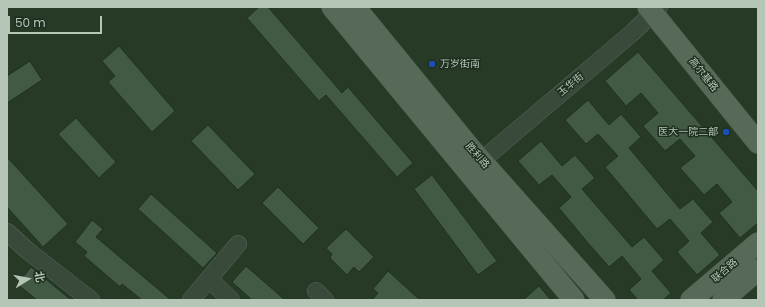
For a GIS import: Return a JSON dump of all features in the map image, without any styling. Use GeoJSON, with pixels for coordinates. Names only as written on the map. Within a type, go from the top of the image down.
{"type":"FeatureCollection","features":[{"type":"Feature","properties":{"kind":"main road","name":"胜利路"},"geometry":{"type":"LineString","coordinates":[[332,7],[574,300]]}},
{"type":"Feature","properties":{"kind":"main road","name":"胜利路"},"geometry":{"type":"LineString","coordinates":[[355,7],[481,161],[605,300]]}},
{"type":"Feature","properties":{"kind":"main road","name":"高尔基路"},"geometry":{"type":"LineString","coordinates":[[653,9],[758,143]]}},
{"type":"Feature","properties":{"kind":"main road","name":"联合路"},"geometry":{"type":"LineString","coordinates":[[692,300],[758,243]]}},
{"type":"Feature","properties":{"kind":"main road","name":"联合路"},"geometry":{"type":"LineString","coordinates":[[723,300],[758,270]]}},
{"type":"Feature","properties":{"kind":"street","name":"玉华街"},"geometry":{"type":"LineString","coordinates":[[481,161],[632,33],[653,9]]}},
{"type":"Feature","properties":{"kind":"street"},"geometry":{"type":"LineString","coordinates":[[7,232],[28,251],[91,300]]}},
{"type":"Feature","properties":{"kind":"street"},"geometry":{"type":"LineString","coordinates":[[191,300],[238,244]]}},
{"type":"Feature","properties":{"kind":"street"},"geometry":{"type":"LineString","coordinates":[[208,279],[231,300]]}},
{"type":"Feature","properties":{"kind":"building"},"geometry":{"type":"Polygon","coordinates":[[[259,7],[268,7],[342,93],[348,87],[413,163],[397,177],[326,95],[319,101],[247,18],[259,7]]]}},
{"type":"Feature","properties":{"kind":"building"},"geometry":{"type":"Polygon","coordinates":[[[119,46],[175,111],[152,132],[108,82],[115,76],[102,61],[119,46]]]}},
{"type":"Feature","properties":{"kind":"building"},"geometry":{"type":"Polygon","coordinates":[[[638,52],[758,191],[758,223],[740,238],[719,213],[732,202],[717,184],[704,195],[680,168],[695,156],[680,139],[665,151],[643,126],[658,113],[641,93],[626,106],[605,81],[638,52]]]}},
{"type":"Feature","properties":{"kind":"building"},"geometry":{"type":"Polygon","coordinates":[[[30,61],[42,80],[7,103],[7,76],[30,61]]]}},
{"type":"Feature","properties":{"kind":"building"},"geometry":{"type":"Polygon","coordinates":[[[588,100],[609,125],[621,114],[641,137],[629,148],[680,209],[693,199],[713,222],[701,233],[720,255],[697,275],[677,252],[689,241],[670,219],[657,229],[605,167],[618,156],[598,134],[586,144],[565,120],[588,100]]]}},
{"type":"Feature","properties":{"kind":"building"},"geometry":{"type":"Polygon","coordinates":[[[76,118],[116,162],[99,178],[58,134],[76,118]]]}},
{"type":"Feature","properties":{"kind":"building"},"geometry":{"type":"Polygon","coordinates":[[[208,125],[255,174],[238,190],[191,141],[208,125]]]}},
{"type":"Feature","properties":{"kind":"building"},"geometry":{"type":"Polygon","coordinates":[[[541,141],[562,166],[575,155],[595,178],[582,189],[632,247],[644,237],[664,260],[652,271],[671,293],[663,300],[638,300],[629,290],[641,279],[622,256],[609,267],[559,208],[571,197],[552,175],[539,185],[518,161],[541,141]]]}},
{"type":"Feature","properties":{"kind":"building"},"geometry":{"type":"Polygon","coordinates":[[[7,157],[68,224],[43,247],[7,207],[7,157]]]}},
{"type":"Feature","properties":{"kind":"building"},"geometry":{"type":"Polygon","coordinates":[[[432,175],[497,261],[478,275],[414,189],[432,175]]]}},
{"type":"Feature","properties":{"kind":"building"},"geometry":{"type":"Polygon","coordinates":[[[278,187],[319,228],[303,244],[262,203],[278,187]]]}},
{"type":"Feature","properties":{"kind":"building"},"geometry":{"type":"Polygon","coordinates":[[[151,194],[217,253],[203,268],[138,209],[151,194]]]}},
{"type":"Feature","properties":{"kind":"building"},"geometry":{"type":"Polygon","coordinates":[[[92,220],[103,229],[96,237],[171,300],[142,300],[122,284],[120,287],[84,256],[87,252],[75,242],[92,220]]]}},
{"type":"Feature","properties":{"kind":"building"},"geometry":{"type":"Polygon","coordinates":[[[346,229],[374,257],[359,272],[354,267],[347,275],[330,258],[332,254],[326,248],[346,229]]]}},
{"type":"Feature","properties":{"kind":"building"},"geometry":{"type":"Polygon","coordinates":[[[246,266],[285,300],[252,300],[232,282],[246,266]]]}},
{"type":"Feature","properties":{"kind":"building"},"geometry":{"type":"Polygon","coordinates":[[[31,267],[71,300],[37,300],[17,284],[31,267]]]}},
{"type":"Feature","properties":{"kind":"building"},"geometry":{"type":"Polygon","coordinates":[[[388,271],[420,300],[372,300],[378,293],[373,289],[388,271]]]}},
{"type":"Feature","properties":{"kind":"building"},"geometry":{"type":"Polygon","coordinates":[[[539,286],[551,300],[523,300],[539,286]]]}},
{"type":"Feature","properties":{"kind":"place","name":"万岁街南"},"geometry":{"type":"Point","coordinates":[432,64]}},
{"type":"Feature","properties":{"kind":"place","name":"医大一院二部"},"geometry":{"type":"Point","coordinates":[726,132]}}]}
